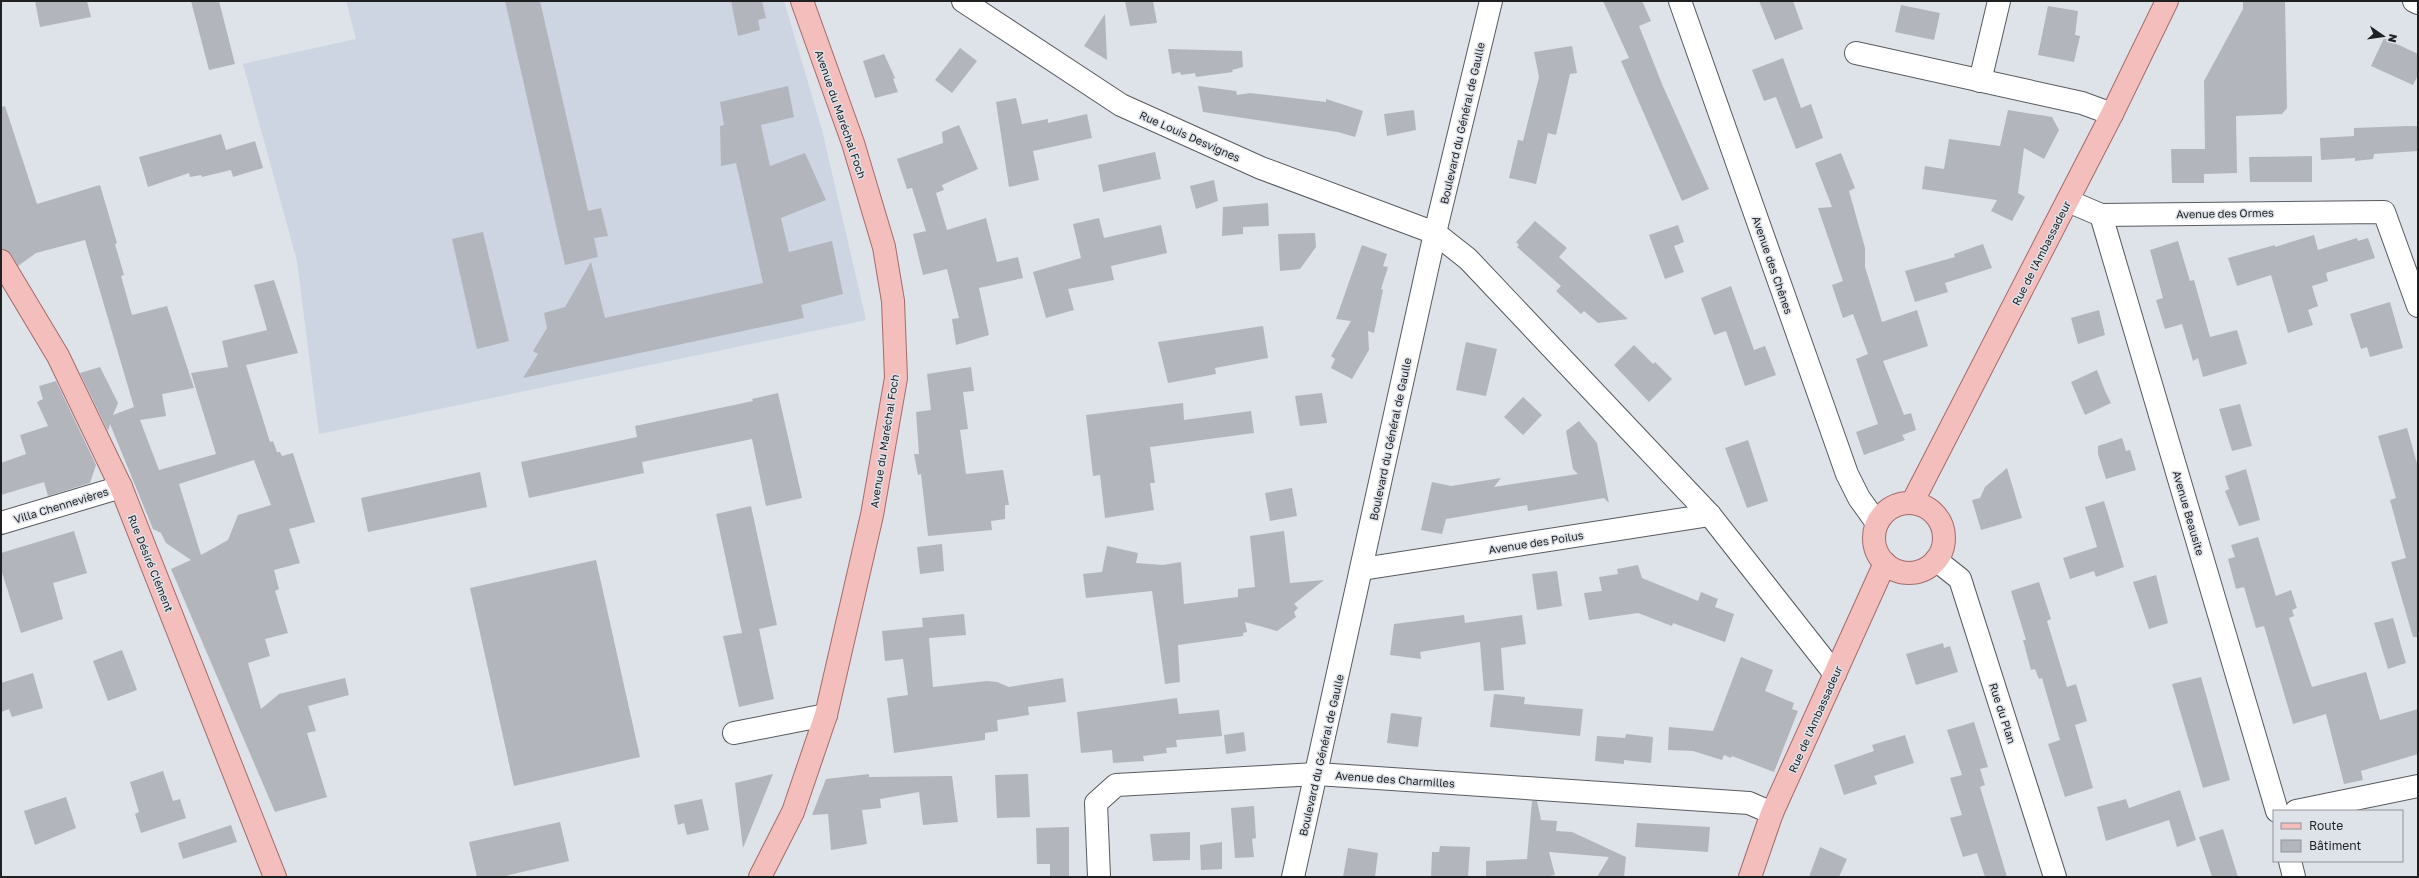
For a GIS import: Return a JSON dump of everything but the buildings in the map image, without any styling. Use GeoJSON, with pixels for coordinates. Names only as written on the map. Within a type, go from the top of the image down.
{"type":"FeatureCollection","features":[{"type":"Feature","properties":{"kind":"main road","name":"Avenue du Maréchal Foch"},"geometry":{"type":"LineString","coordinates":[[760,877],[793,812],[826,715],[872,515],[896,378],[896,346],[893,301],[884,247],[853,143],[802,1]]}},
{"type":"Feature","properties":{"kind":"main road","name":"Rue de l'Ambassadeur"},"geometry":{"type":"LineString","coordinates":[[1912,503],[2068,201],[2167,1]]}},
{"type":"Feature","properties":{"kind":"main road","name":"Rue Désiré Clément"},"geometry":{"type":"LineString","coordinates":[[1,261],[58,356],[121,487],[275,877]]}},
{"type":"Feature","properties":{"kind":"main road"},"geometry":{"type":"LineString","coordinates":[[1912,503],[1922,505],[1939,519],[1944,540],[1936,560],[1927,568],[1916,572],[1899,571],[1885,563],[1878,555],[1875,544],[1877,523],[1891,507],[1912,503]]}},
{"type":"Feature","properties":{"kind":"main road","name":"Rue de l'Ambassadeur"},"geometry":{"type":"LineString","coordinates":[[1750,877],[1772,813],[1885,563]]}},
{"type":"Feature","properties":{"kind":"street","name":"Rue Louis Desvignes"},"geometry":{"type":"LineString","coordinates":[[963,1],[1121,105],[1260,168],[1435,233],[1468,259],[1710,515],[1835,674]]}},
{"type":"Feature","properties":{"kind":"street","name":"Boulevard du Général de Gaulle"},"geometry":{"type":"LineString","coordinates":[[1293,877],[1317,774],[1435,233],[1491,1]]}},
{"type":"Feature","properties":{"kind":"street","name":"Avenue des Chênes"},"geometry":{"type":"LineString","coordinates":[[1680,1],[1847,474],[1859,498],[1877,523]]}},
{"type":"Feature","properties":{"kind":"street"},"geometry":{"type":"LineString","coordinates":[[1980,81],[1999,1]]}},
{"type":"Feature","properties":{"kind":"street"},"geometry":{"type":"LineString","coordinates":[[2414,1],[2418,3]]}},
{"type":"Feature","properties":{"kind":"street"},"geometry":{"type":"LineString","coordinates":[[1856,53],[2082,102],[2112,114]]}},
{"type":"Feature","properties":{"kind":"street","name":"Avenue des Ormes"},"geometry":{"type":"LineString","coordinates":[[2068,201],[2101,215],[2384,212],[2418,306]]}},
{"type":"Feature","properties":{"kind":"street","name":"Avenue Beausite"},"geometry":{"type":"LineString","coordinates":[[2101,215],[2277,810]]}},
{"type":"Feature","properties":{"kind":"street","name":"Villa Chennevières"},"geometry":{"type":"LineString","coordinates":[[1,522],[121,487]]}},
{"type":"Feature","properties":{"kind":"street","name":"Avenue des Poilus"},"geometry":{"type":"LineString","coordinates":[[1362,569],[1710,515]]}},
{"type":"Feature","properties":{"kind":"street","name":"Rue du Plan"},"geometry":{"type":"LineString","coordinates":[[1936,560],[1960,579],[2055,877]]}},
{"type":"Feature","properties":{"kind":"street"},"geometry":{"type":"LineString","coordinates":[[734,733],[826,715]]}},
{"type":"Feature","properties":{"kind":"street","name":"Avenue des Charmilles"},"geometry":{"type":"LineString","coordinates":[[1099,877],[1096,802],[1116,785],[1317,774],[1749,804],[1772,813]]}},
{"type":"Feature","properties":{"kind":"street"},"geometry":{"type":"LineString","coordinates":[[2301,810],[2418,786]]}},
{"type":"Feature","properties":{"kind":"street"},"geometry":{"type":"LineString","coordinates":[[2290,862],[2294,877]]}},
{"type":"Feature","properties":{"kind":"shaded area"},"geometry":{"type":"Polygon","coordinates":[[[346,1],[784,1],[822,130],[866,320],[319,434],[297,261],[243,64],[356,39],[346,1]]]}}]}
